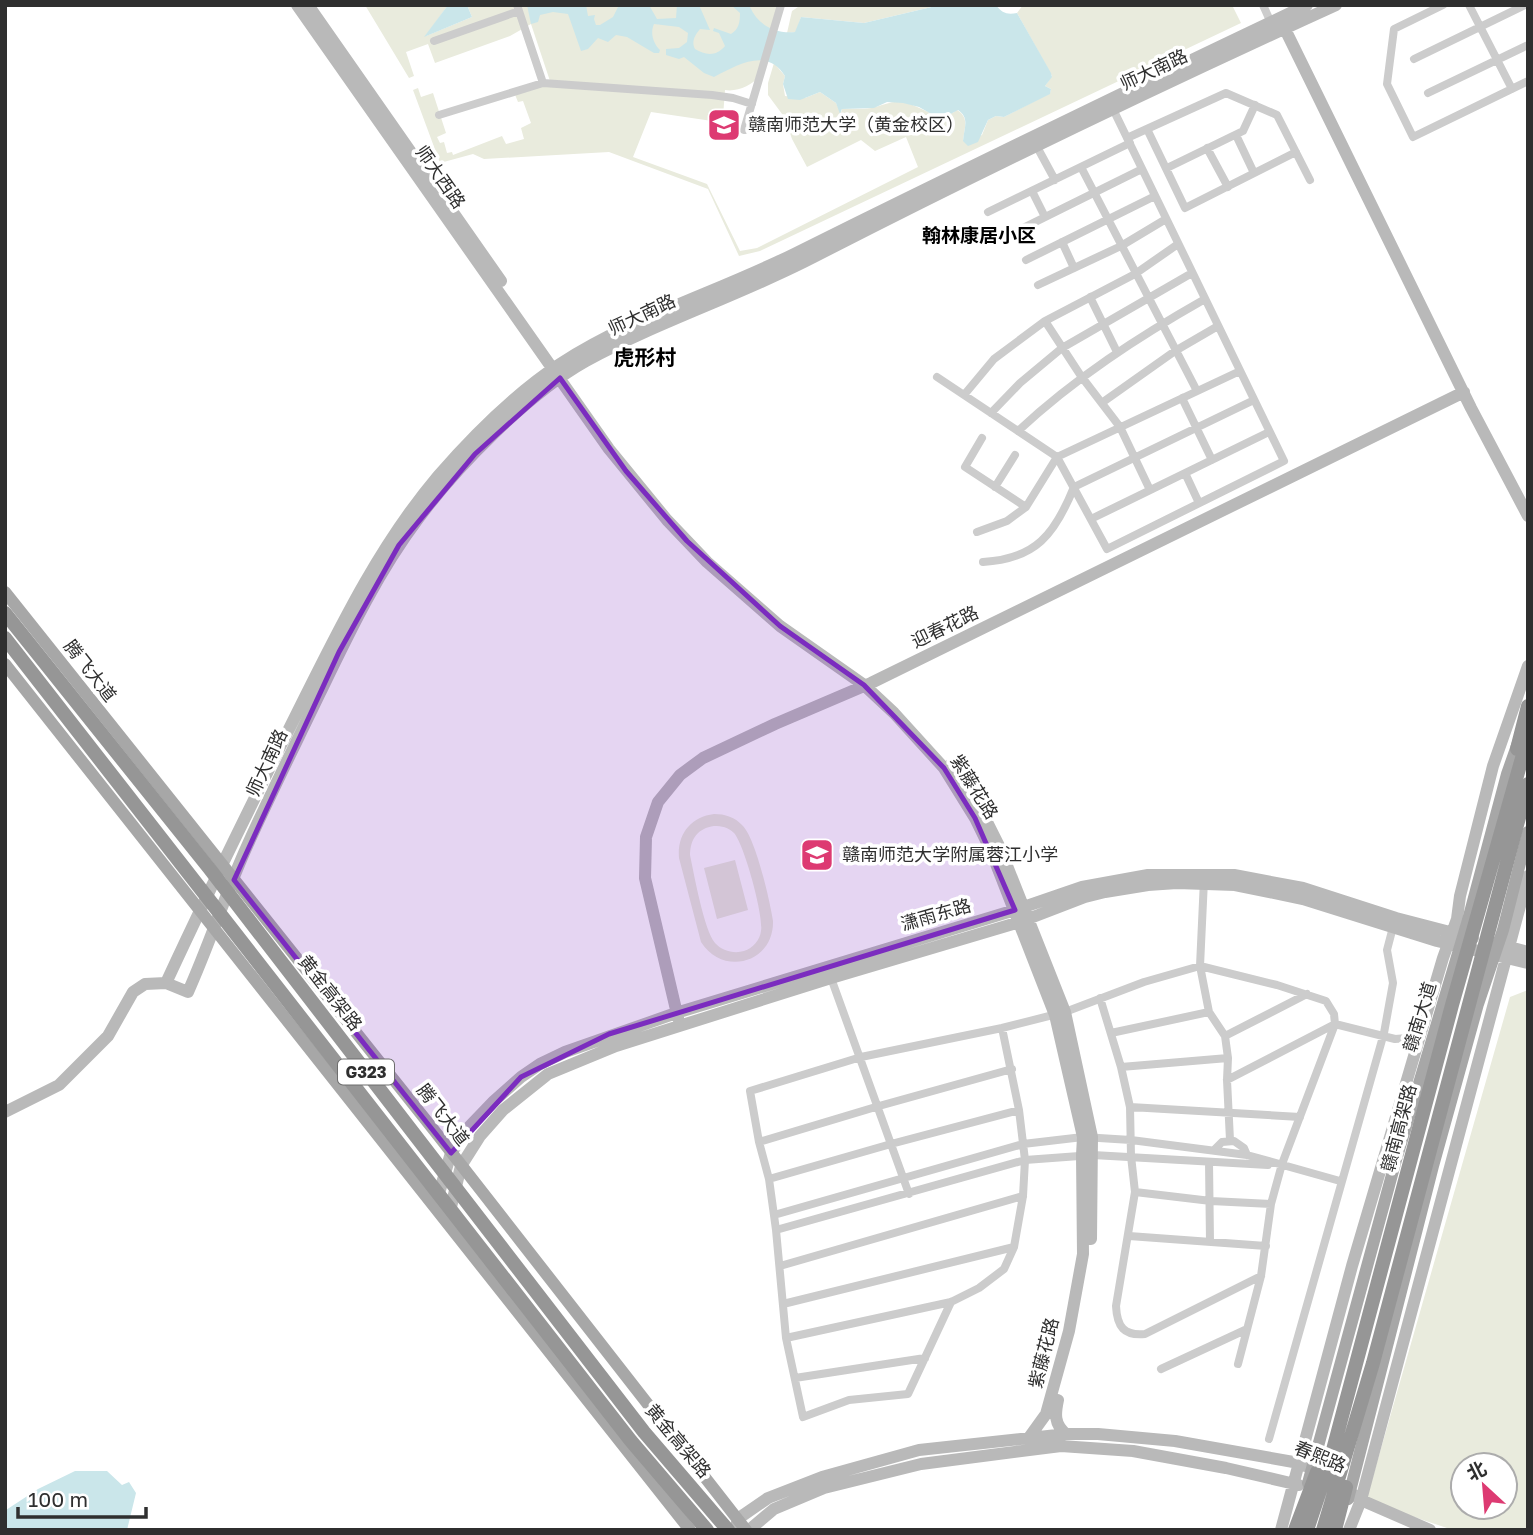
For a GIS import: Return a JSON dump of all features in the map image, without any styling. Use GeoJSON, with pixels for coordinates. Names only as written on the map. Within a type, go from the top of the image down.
{"type":"FeatureCollection","features":[{"type":"Feature","properties":{"kind":"highway","name":"黄金高架路"},"geometry":{"type":"LineString","coordinates":[[5,613],[209,868],[644,1432],[739,1528]]}},
{"type":"Feature","properties":{"kind":"highway","name":"黄金高架路"},"geometry":{"type":"LineString","coordinates":[[5,638],[631,1441],[706,1530]]}},
{"type":"Feature","properties":{"kind":"highway"},"geometry":{"type":"LineString","coordinates":[[1507,805],[1522,720],[1528,706]]}},
{"type":"Feature","properties":{"kind":"highway","name":"赣南高架路"},"geometry":{"type":"LineString","coordinates":[[1307,1530],[1330,1461],[1507,805],[1528,737]]}},
{"type":"Feature","properties":{"kind":"highway","name":"赣南高架路"},"geometry":{"type":"LineString","coordinates":[[1323,1530],[1383,1323],[1528,784]]}},
{"type":"Feature","properties":{"kind":"highway"},"geometry":{"type":"LineString","coordinates":[[1293,1530],[1368,1318]]}},
{"type":"Feature","properties":{"kind":"highway"},"geometry":{"type":"LineString","coordinates":[[1337,1530],[1383,1323]]}},
{"type":"Feature","properties":{"kind":"main road","name":"师大西路"},"geometry":{"type":"LineString","coordinates":[[297,5],[560,371]]}},
{"type":"Feature","properties":{"kind":"main road","name":"师大西路"},"geometry":{"type":"LineString","coordinates":[[308,5],[427,172],[560,371]]}},
{"type":"Feature","properties":{"kind":"main road","name":"师大南路"},"geometry":{"type":"LineString","coordinates":[[1278,25],[1090,108],[792,255],[650,317],[560,371],[493,419],[412,509],[359,593],[222,865],[166,983],[188,992],[247,847],[339,652],[399,545],[420,515],[475,454],[560,371],[797,265],[1278,25],[1301,10],[1336,5]]}},
{"type":"Feature","properties":{"kind":"main road"},"geometry":{"type":"LineString","coordinates":[[1278,25],[1528,516]]}},
{"type":"Feature","properties":{"kind":"main road","name":"紫藤花路"},"geometry":{"type":"LineString","coordinates":[[560,371],[626,471],[707,562],[780,626],[867,684],[935,744],[964,782],[1000,848],[1060,1013],[1088,1137],[1083,1254],[1069,1331],[1046,1414],[1028,1439]]}},
{"type":"Feature","properties":{"kind":"main road","name":"迎春花路"},"geometry":{"type":"LineString","coordinates":[[681,1026],[645,878],[646,837],[658,802],[680,775],[703,758],[867,684],[1464,392]]}},
{"type":"Feature","properties":{"kind":"main road","name":"腾飞大道"},"geometry":{"type":"LineString","coordinates":[[5,592],[451,1153],[739,1528]]}},
{"type":"Feature","properties":{"kind":"main road"},"geometry":{"type":"LineString","coordinates":[[5,664],[690,1530]]}},
{"type":"Feature","properties":{"kind":"main road"},"geometry":{"type":"LineString","coordinates":[[1281,1530],[1300,1485],[1299,1463],[1352,1266],[1443,958],[1456,940],[1493,766],[1528,666]]}},
{"type":"Feature","properties":{"kind":"main road","name":"赣南大道"},"geometry":{"type":"LineString","coordinates":[[1293,1530],[1300,1485],[1312,1469],[1456,940],[1507,774],[1528,717]]}},
{"type":"Feature","properties":{"kind":"main road"},"geometry":{"type":"LineString","coordinates":[[1502,951],[1528,832]]}},
{"type":"Feature","properties":{"kind":"main road","name":"潇雨东路"},"geometry":{"type":"LineString","coordinates":[[448,1222],[461,1166],[480,1136],[503,1110],[548,1074],[616,1046],[1022,914],[1082,887],[1123,878],[1205,878],[1234,875],[1285,884],[1456,940]]}},
{"type":"Feature","properties":{"kind":"main road"},"geometry":{"type":"LineString","coordinates":[[1349,1530],[1354,1494],[1433,1166],[1478,1004],[1502,951],[1528,876]]}},
{"type":"Feature","properties":{"kind":"main road","name":"潇雨东路"},"geometry":{"type":"LineString","coordinates":[[1205,878],[1284,894],[1393,927],[1502,951],[1528,952]]}},
{"type":"Feature","properties":{"kind":"main road","name":"潇雨东路"},"geometry":{"type":"LineString","coordinates":[[435,1206],[451,1153],[470,1126],[494,1101],[540,1064],[610,1034],[676,1013],[1022,914]]}},
{"type":"Feature","properties":{"kind":"main road","name":"潇雨东路"},"geometry":{"type":"LineString","coordinates":[[1502,951],[1528,963]]}},
{"type":"Feature","properties":{"kind":"main road"},"geometry":{"type":"LineString","coordinates":[[5,1112],[59,1085],[108,1037],[133,992],[145,984],[166,983]]}},
{"type":"Feature","properties":{"kind":"main road","name":"紫藤花路"},"geometry":{"type":"LineString","coordinates":[[1066,1434],[1060,1429],[1054,1415],[1077,1325],[1091,1255],[1087,1155]]}},
{"type":"Feature","properties":{"kind":"main road","name":"春熙路"},"geometry":{"type":"LineString","coordinates":[[739,1528],[768,1498],[822,1477],[870,1463],[919,1450],[1066,1434],[1175,1441],[1299,1463],[1354,1494]]}},
{"type":"Feature","properties":{"kind":"main road","name":"春熙路"},"geometry":{"type":"LineString","coordinates":[[739,1528],[774,1509],[824,1488],[921,1464],[1061,1446],[1133,1451],[1354,1494]]}},
{"type":"Feature","properties":{"kind":"main road"},"geometry":{"type":"LineString","coordinates":[[1337,1530],[1354,1494]]}},
{"type":"Feature","properties":{"kind":"main road"},"geometry":{"type":"LineString","coordinates":[[1354,1494],[1430,1530]]}},
{"type":"Feature","properties":{"kind":"street"},"geometry":{"type":"LineString","coordinates":[[744,130],[781,5]]}},
{"type":"Feature","properties":{"kind":"street"},"geometry":{"type":"LineString","coordinates":[[1262,5],[1278,25]]}},
{"type":"Feature","properties":{"kind":"street"},"geometry":{"type":"LineString","coordinates":[[1443,5],[1394,29],[1387,84],[1413,137],[1528,81]]}},
{"type":"Feature","properties":{"kind":"street"},"geometry":{"type":"LineString","coordinates":[[1469,5],[1512,89]]}},
{"type":"Feature","properties":{"kind":"street"},"geometry":{"type":"LineString","coordinates":[[1414,59],[1525,5]]}},
{"type":"Feature","properties":{"kind":"street"},"geometry":{"type":"LineString","coordinates":[[434,41],[518,8],[543,83]]}},
{"type":"Feature","properties":{"kind":"street"},"geometry":{"type":"LineString","coordinates":[[1428,93],[1528,45]]}},
{"type":"Feature","properties":{"kind":"street"},"geometry":{"type":"LineString","coordinates":[[439,115],[543,83],[733,97],[752,104]]}},
{"type":"Feature","properties":{"kind":"street"},"geometry":{"type":"LineString","coordinates":[[988,212],[1081,167],[1147,129],[1226,93],[1277,115],[1310,180]]}},
{"type":"Feature","properties":{"kind":"street"},"geometry":{"type":"LineString","coordinates":[[1167,167],[1244,131],[1255,106]]}},
{"type":"Feature","properties":{"kind":"street"},"geometry":{"type":"LineString","coordinates":[[937,377],[1057,457],[1107,549],[1284,461],[1113,108]]}},
{"type":"Feature","properties":{"kind":"street"},"geometry":{"type":"LineString","coordinates":[[1147,129],[1185,208],[1296,152]]}},
{"type":"Feature","properties":{"kind":"street"},"geometry":{"type":"LineString","coordinates":[[1236,135],[1254,173]]}},
{"type":"Feature","properties":{"kind":"street"},"geometry":{"type":"LineString","coordinates":[[1037,145],[1055,180]]}},
{"type":"Feature","properties":{"kind":"street"},"geometry":{"type":"LineString","coordinates":[[1207,148],[1228,187]]}},
{"type":"Feature","properties":{"kind":"street"},"geometry":{"type":"LineString","coordinates":[[1081,167],[1197,391]]}},
{"type":"Feature","properties":{"kind":"street"},"geometry":{"type":"LineString","coordinates":[[1011,234],[1142,169]]}},
{"type":"Feature","properties":{"kind":"street"},"geometry":{"type":"LineString","coordinates":[[1032,191],[1045,217]]}},
{"type":"Feature","properties":{"kind":"street"},"geometry":{"type":"LineString","coordinates":[[1026,260],[1155,196]]}},
{"type":"Feature","properties":{"kind":"street"},"geometry":{"type":"LineString","coordinates":[[1038,285],[1121,246],[1166,219]]}},
{"type":"Feature","properties":{"kind":"street"},"geometry":{"type":"LineString","coordinates":[[1062,242],[1074,268]]}},
{"type":"Feature","properties":{"kind":"street"},"geometry":{"type":"LineString","coordinates":[[964,395],[994,359],[1045,321],[1135,274],[1178,244]]}},
{"type":"Feature","properties":{"kind":"street"},"geometry":{"type":"LineString","coordinates":[[991,413],[1020,383],[1062,348],[1192,273]]}},
{"type":"Feature","properties":{"kind":"street"},"geometry":{"type":"LineString","coordinates":[[1090,297],[1117,352]]}},
{"type":"Feature","properties":{"kind":"street"},"geometry":{"type":"LineString","coordinates":[[1018,431],[1081,376],[1205,299]]}},
{"type":"Feature","properties":{"kind":"street"},"geometry":{"type":"LineString","coordinates":[[1045,321],[1081,376],[1120,427],[1150,491]]}},
{"type":"Feature","properties":{"kind":"street"},"geometry":{"type":"LineString","coordinates":[[1102,402],[1175,351],[1218,326]]}},
{"type":"Feature","properties":{"kind":"street"},"geometry":{"type":"LineString","coordinates":[[977,532],[1007,521],[1026,508],[1057,457],[1240,371]]}},
{"type":"Feature","properties":{"kind":"street"},"geometry":{"type":"LineString","coordinates":[[1182,398],[1212,460]]}},
{"type":"Feature","properties":{"kind":"street"},"geometry":{"type":"LineString","coordinates":[[983,562],[1007,561],[1041,543],[1062,517],[1074,487],[1254,400]]}},
{"type":"Feature","properties":{"kind":"street"},"geometry":{"type":"LineString","coordinates":[[1091,519],[1269,432]]}},
{"type":"Feature","properties":{"kind":"street"},"geometry":{"type":"LineString","coordinates":[[982,438],[965,467],[1026,508]]}},
{"type":"Feature","properties":{"kind":"street"},"geometry":{"type":"LineString","coordinates":[[995,487],[1015,455]]}},
{"type":"Feature","properties":{"kind":"street"},"geometry":{"type":"LineString","coordinates":[[1185,473],[1199,503]]}},
{"type":"Feature","properties":{"kind":"street"},"geometry":{"type":"LineString","coordinates":[[1205,878],[1200,966],[1209,1012],[1225,1036],[1230,1140]]}},
{"type":"Feature","properties":{"kind":"street"},"geometry":{"type":"LineString","coordinates":[[1269,1439],[1383,1037],[1393,984],[1387,950],[1393,927]]}},
{"type":"Feature","properties":{"kind":"street"},"geometry":{"type":"LineString","coordinates":[[951,1302],[908,1394],[849,1401],[803,1417],[786,1338],[769,1179],[750,1091],[861,1057],[1002,1028],[1060,1013],[1144,982],[1200,966],[1326,1001],[1334,1014],[1335,1024],[1282,1164],[1271,1204],[1261,1276],[1238,1364]]}},
{"type":"Feature","properties":{"kind":"street"},"geometry":{"type":"LineString","coordinates":[[831,978],[909,1194]]}},
{"type":"Feature","properties":{"kind":"street"},"geometry":{"type":"LineString","coordinates":[[1225,1036],[1307,994]]}},
{"type":"Feature","properties":{"kind":"street"},"geometry":{"type":"LineString","coordinates":[[1100,998],[1130,1107],[1135,1192],[1116,1318],[1122,1328],[1132,1335],[1145,1334],[1261,1276]]}},
{"type":"Feature","properties":{"kind":"street"},"geometry":{"type":"LineString","coordinates":[[1111,1034],[1209,1012]]}},
{"type":"Feature","properties":{"kind":"street"},"geometry":{"type":"LineString","coordinates":[[1227,1080],[1335,1024],[1395,1039],[1421,1037]]}},
{"type":"Feature","properties":{"kind":"street"},"geometry":{"type":"LineString","coordinates":[[786,1338],[951,1302],[979,1288],[1004,1269],[1014,1247],[1023,1196],[1025,1160],[1012,1069],[1002,1028]]}},
{"type":"Feature","properties":{"kind":"street"},"geometry":{"type":"LineString","coordinates":[[1121,1067],[1228,1058]]}},
{"type":"Feature","properties":{"kind":"street"},"geometry":{"type":"LineString","coordinates":[[759,1142],[1012,1069]]}},
{"type":"Feature","properties":{"kind":"street"},"geometry":{"type":"LineString","coordinates":[[1130,1107],[1300,1117]]}},
{"type":"Feature","properties":{"kind":"street"},"geometry":{"type":"LineString","coordinates":[[769,1179],[1019,1110]]}},
{"type":"Feature","properties":{"kind":"street"},"geometry":{"type":"LineString","coordinates":[[774,1215],[1023,1144],[1088,1137],[1247,1155],[1340,1181]]}},
{"type":"Feature","properties":{"kind":"street"},"geometry":{"type":"LineString","coordinates":[[1214,1150],[1219,1144],[1230,1140],[1241,1145],[1247,1155]]}},
{"type":"Feature","properties":{"kind":"street"},"geometry":{"type":"LineString","coordinates":[[776,1230],[1025,1160],[1087,1155],[1282,1164]]}},
{"type":"Feature","properties":{"kind":"street"},"geometry":{"type":"LineString","coordinates":[[1209,1162],[1210,1242]]}},
{"type":"Feature","properties":{"kind":"street"},"geometry":{"type":"LineString","coordinates":[[1135,1192],[1211,1201],[1271,1204]]}},
{"type":"Feature","properties":{"kind":"street"},"geometry":{"type":"LineString","coordinates":[[780,1266],[1023,1196]]}},
{"type":"Feature","properties":{"kind":"street"},"geometry":{"type":"LineString","coordinates":[[1129,1236],[1266,1246]]}},
{"type":"Feature","properties":{"kind":"street"},"geometry":{"type":"LineString","coordinates":[[783,1304],[1014,1247]]}},
{"type":"Feature","properties":{"kind":"street"},"geometry":{"type":"LineString","coordinates":[[1161,1369],[1245,1330]]}},
{"type":"Feature","properties":{"kind":"street"},"geometry":{"type":"LineString","coordinates":[[795,1378],[925,1358]]}},
{"type":"Feature","properties":{"kind":"highlighted area"},"geometry":{"type":"Polygon","coordinates":[[[560,378],[626,471],[687,541],[780,626],[864,685],[944,768],[975,818],[1015,910],[609,1034],[521,1077],[451,1153],[234,880],[339,652],[399,545],[475,454],[560,378]]]}},
{"type":"Feature","properties":{"kind":"shaded area"},"geometry":{"type":"Polygon","coordinates":[[[365,5],[448,5],[426,36],[472,17],[467,5],[781,5],[760,75],[744,87],[725,90],[723,117],[712,121],[651,112],[633,157],[707,184],[740,251],[757,248],[918,167],[906,137],[875,151],[861,140],[807,167],[792,139],[785,118],[768,95],[768,83],[774,63],[785,76],[785,96],[805,98],[820,92],[836,103],[841,113],[842,109],[867,108],[898,102],[943,116],[957,110],[965,120],[963,141],[982,135],[988,120],[996,116],[1004,117],[1050,93],[1051,89],[1045,86],[1052,76],[1017,13],[1023,5],[1232,5],[1241,23],[760,251],[739,256],[708,189],[609,152],[484,159],[473,154],[440,163],[413,90],[418,88],[421,97],[433,93],[446,133],[437,137],[440,143],[444,142],[447,153],[452,152],[453,155],[502,136],[506,144],[524,139],[521,128],[531,123],[523,101],[518,102],[514,92],[550,81],[531,24],[510,36],[435,63],[428,44],[406,52],[414,76],[409,78],[365,5]]]}},
{"type":"Feature","properties":{"kind":"shaded area"},"geometry":{"type":"Polygon","coordinates":[[[801,5],[940,5],[864,23],[801,17],[796,32],[787,33],[792,11],[801,5]]]}},
{"type":"Feature","properties":{"kind":"shaded area"},"geometry":{"type":"Polygon","coordinates":[[[722,815],[740,823],[748,833],[762,871],[773,921],[771,935],[765,947],[746,960],[734,962],[722,959],[710,953],[701,942],[679,849],[687,828],[706,816],[722,815]],[[708,827],[696,835],[690,855],[711,936],[721,948],[740,952],[750,948],[759,937],[759,911],[748,865],[738,840],[729,829],[708,827]]]}},
{"type":"Feature","properties":{"kind":"shaded area"},"geometry":{"type":"Polygon","coordinates":[[[735,860],[748,910],[717,919],[704,868],[735,860]]]}},
{"type":"Feature","properties":{"kind":"shaded area"},"geometry":{"type":"Polygon","coordinates":[[[1528,990],[1528,1530],[1453,1530],[1366,1501],[1510,997],[1528,990]]]}},
{"type":"Feature","properties":{"kind":"water"},"geometry":{"type":"Polygon","coordinates":[[[448,5],[467,5],[472,17],[424,37],[448,5]]]}},
{"type":"Feature","properties":{"kind":"water"},"geometry":{"type":"Polygon","coordinates":[[[527,5],[586,5],[588,16],[595,15],[596,25],[600,25],[613,17],[619,5],[649,5],[657,19],[676,18],[677,5],[699,5],[710,30],[700,29],[693,44],[695,49],[710,54],[725,46],[719,33],[713,31],[714,28],[731,34],[736,30],[740,13],[731,5],[750,7],[762,23],[774,30],[795,32],[801,17],[864,23],[940,5],[996,5],[1005,13],[1017,13],[1051,73],[1052,77],[1045,86],[1051,89],[1050,94],[1004,117],[996,116],[988,120],[978,142],[968,146],[963,141],[964,116],[958,110],[943,118],[919,107],[887,102],[874,108],[842,109],[840,114],[836,103],[820,92],[800,100],[788,99],[783,84],[785,76],[778,67],[761,60],[742,64],[714,77],[704,73],[684,57],[679,59],[666,55],[666,49],[679,48],[687,42],[688,33],[679,27],[654,24],[653,38],[659,53],[654,53],[627,37],[616,35],[608,42],[598,38],[588,49],[581,51],[568,14],[553,12],[540,15],[538,22],[531,24],[527,5]]]}},
{"type":"Feature","properties":{"kind":"water"},"geometry":{"type":"Polygon","coordinates":[[[75,1471],[107,1471],[122,1485],[129,1482],[136,1493],[127,1530],[5,1530],[6,1510],[38,1489],[75,1471]]]}},
{"type":"Feature","properties":{"kind":"place","name":"赣南师范大学（黄金校区）"},"geometry":{"type":"Point","coordinates":[724,125]}},
{"type":"Feature","properties":{"kind":"place","name":"赣南师范大学附属蓉江小学"},"geometry":{"type":"Point","coordinates":[817,855]}},
{"type":"Feature","properties":{"kind":"district","name":"翰林康居小区"},"geometry":{"type":"Point","coordinates":[979,235]}},
{"type":"Feature","properties":{"kind":"district","name":"虎形村"},"geometry":{"type":"Point","coordinates":[645,358]}}]}
